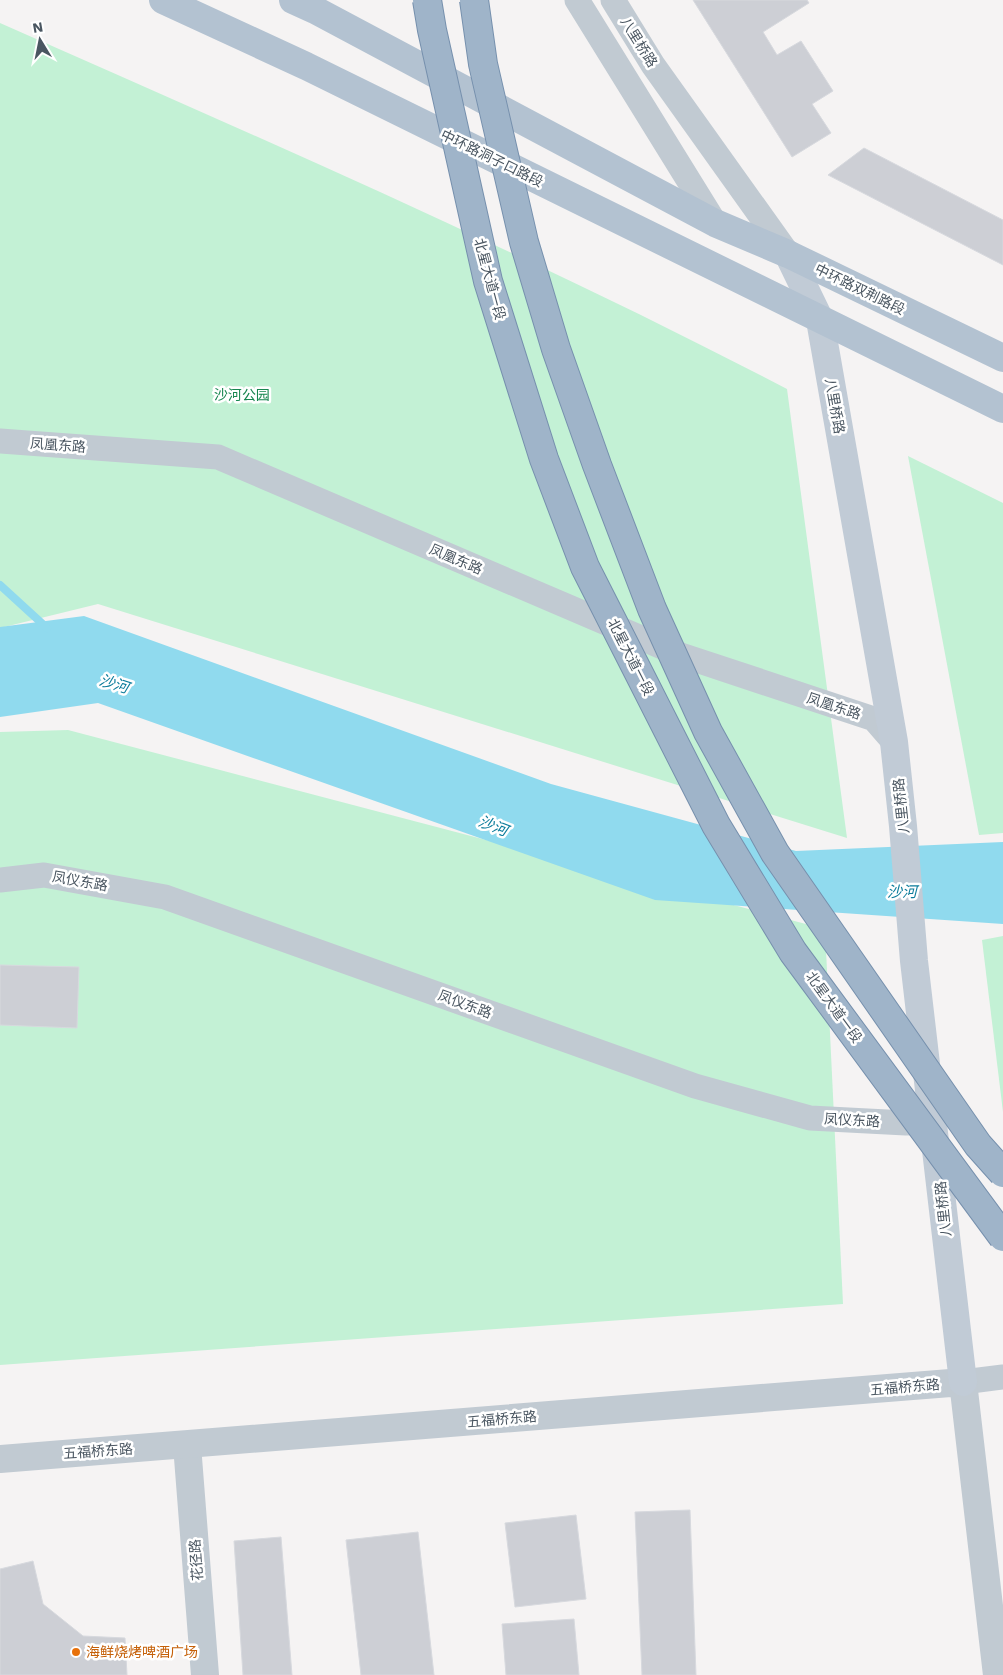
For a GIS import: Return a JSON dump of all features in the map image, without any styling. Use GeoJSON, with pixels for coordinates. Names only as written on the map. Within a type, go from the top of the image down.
{"type":"FeatureCollection","features":[{"type":"Feature","properties":{"kind":"highway","name":"北星大道一段"},"geometry":{"type":"LineString","coordinates":[[427,0],[488,281],[544,459],[585,567],[716,825],[793,952],[1003,1237]]}},
{"type":"Feature","properties":{"kind":"highway"},"geometry":{"type":"LineString","coordinates":[[474,0],[483,64],[527,251],[556,349],[652,609],[708,732],[775,852],[978,1145],[1003,1173]]}},
{"type":"Feature","properties":{"kind":"main road","name":"中环路洞子口路段"},"geometry":{"type":"LineString","coordinates":[[162,0],[306,66],[820,320]]}},
{"type":"Feature","properties":{"kind":"main road"},"geometry":{"type":"LineString","coordinates":[[293,0],[715,223]]}},
{"type":"Feature","properties":{"kind":"main road","name":"中环路双荆路段"},"geometry":{"type":"LineString","coordinates":[[715,223],[788,254],[1003,358]]}},
{"type":"Feature","properties":{"kind":"main road","name":"八里桥路"},"geometry":{"type":"LineString","coordinates":[[788,254],[820,320],[894,742],[914,961],[962,1382]]}},
{"type":"Feature","properties":{"kind":"main road"},"geometry":{"type":"LineString","coordinates":[[820,320],[1003,409]]}},
{"type":"Feature","properties":{"kind":"street"},"geometry":{"type":"LineString","coordinates":[[578,0],[715,223]]}},
{"type":"Feature","properties":{"kind":"street","name":"八里桥路"},"geometry":{"type":"LineString","coordinates":[[614,0],[653,65],[788,254]]}},
{"type":"Feature","properties":{"kind":"street","name":"凤凰东路"},"geometry":{"type":"LineString","coordinates":[[0,441],[218,457],[681,655],[874,719],[894,742]]}},
{"type":"Feature","properties":{"kind":"street","name":"凤仪东路"},"geometry":{"type":"LineString","coordinates":[[0,880],[44,875],[165,897],[695,1086],[810,1118],[906,1123],[933,1122]]}},
{"type":"Feature","properties":{"kind":"street","name":"五福桥东路"},"geometry":{"type":"LineString","coordinates":[[0,1459],[962,1382],[1003,1377]]}},
{"type":"Feature","properties":{"kind":"street","name":"八里桥路"},"geometry":{"type":"LineString","coordinates":[[962,1382],[997,1675]]}},
{"type":"Feature","properties":{"kind":"street","name":"花径路"},"geometry":{"type":"LineString","coordinates":[[187,1445],[205,1675]]}},
{"type":"Feature","properties":{"kind":"green space","name":"沙河公园"},"geometry":{"type":"Polygon","coordinates":[[[0,23],[298,155],[495,245],[787,389],[847,838],[98,604],[0,628],[0,23]]]}},
{"type":"Feature","properties":{"kind":"green space"},"geometry":{"type":"Polygon","coordinates":[[[908,456],[1003,503],[1003,833],[979,835],[908,456]]]}},
{"type":"Feature","properties":{"kind":"green space"},"geometry":{"type":"Polygon","coordinates":[[[68,730],[825,929],[843,1304],[0,1365],[0,732],[68,730]]]}},
{"type":"Feature","properties":{"kind":"green space"},"geometry":{"type":"Polygon","coordinates":[[[1003,936],[1003,1112],[982,940],[1003,936]]]}},
{"type":"Feature","properties":{"kind":"water","name":"沙河"},"geometry":{"type":"Polygon","coordinates":[[[84,616],[551,784],[796,851],[1003,842],[1003,924],[655,900],[98,703],[0,717],[0,627],[84,616]]]}},
{"type":"Feature","properties":{"kind":"building"},"geometry":{"type":"Polygon","coordinates":[[[693,0],[807,0],[809,3],[763,32],[777,55],[801,41],[833,91],[812,104],[831,133],[792,157],[693,0]]]}},
{"type":"Feature","properties":{"kind":"building"},"geometry":{"type":"Polygon","coordinates":[[[864,148],[1003,220],[1003,265],[828,175],[864,148]]]}},
{"type":"Feature","properties":{"kind":"building"},"geometry":{"type":"Polygon","coordinates":[[[0,965],[79,967],[77,1028],[0,1025],[0,965]]]}},
{"type":"Feature","properties":{"kind":"building"},"geometry":{"type":"Polygon","coordinates":[[[690,1510],[696,1675],[642,1675],[635,1512],[690,1510]]]}},
{"type":"Feature","properties":{"kind":"building"},"geometry":{"type":"Polygon","coordinates":[[[576,1515],[586,1599],[515,1607],[505,1523],[576,1515]]]}},
{"type":"Feature","properties":{"kind":"building"},"geometry":{"type":"Polygon","coordinates":[[[418,1532],[434,1675],[361,1675],[346,1540],[418,1532]]]}},
{"type":"Feature","properties":{"kind":"building"},"geometry":{"type":"Polygon","coordinates":[[[281,1537],[292,1675],[243,1675],[234,1541],[281,1537]]]}},
{"type":"Feature","properties":{"kind":"building"},"geometry":{"type":"Polygon","coordinates":[[[33,1561],[43,1604],[83,1636],[125,1638],[127,1675],[0,1675],[0,1569],[33,1561]]]}},
{"type":"Feature","properties":{"kind":"building"},"geometry":{"type":"Polygon","coordinates":[[[574,1619],[579,1675],[506,1675],[502,1624],[574,1619]]]}},
{"type":"Feature","properties":{"kind":"waterway"},"geometry":{"type":"LineString","coordinates":[[0,585],[47,628]]}},
{"type":"Feature","properties":{"kind":"place","name":"海鲜烧烤啤酒广场"},"geometry":{"type":"Point","coordinates":[76,1652]}}]}
